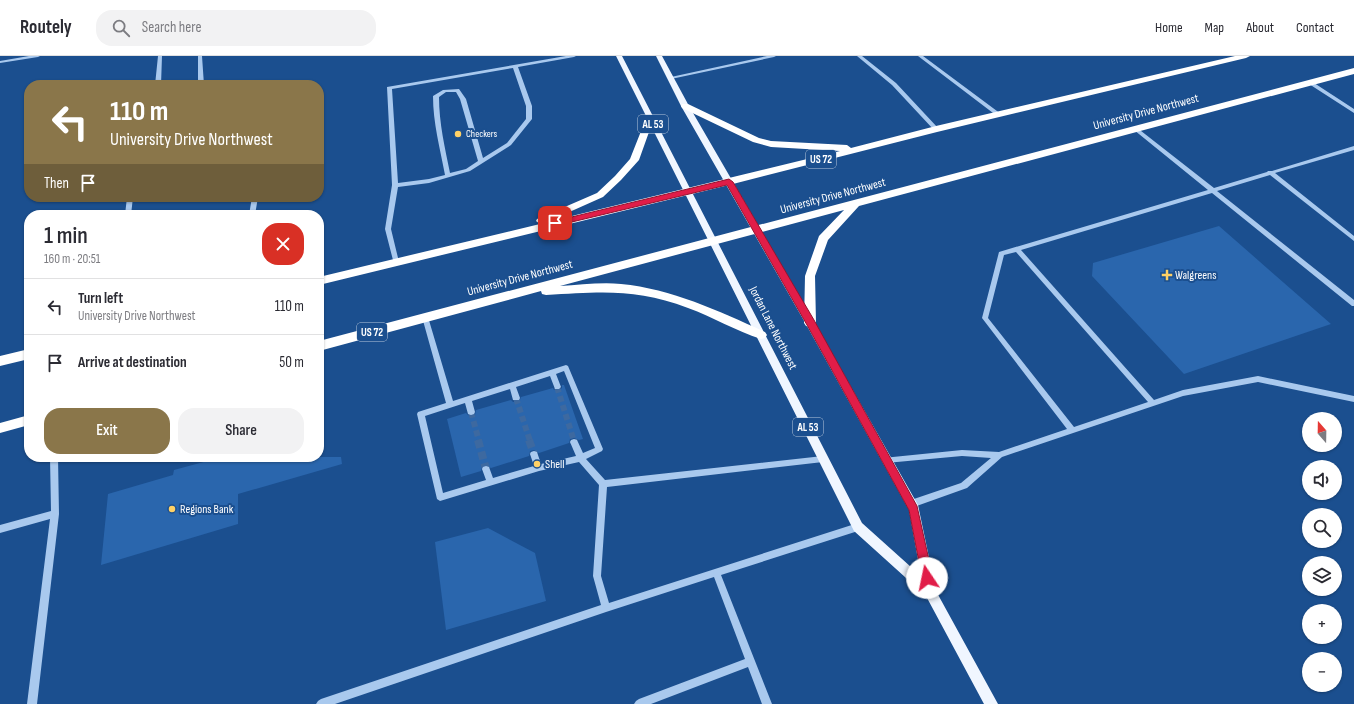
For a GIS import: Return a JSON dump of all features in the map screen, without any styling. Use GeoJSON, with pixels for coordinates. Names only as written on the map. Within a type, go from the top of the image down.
{"type":"FeatureCollection","features":[{"type":"Feature","properties":{"kind":"highway","name":"US 72"},"geometry":{"type":"LineString","coordinates":[[324,280],[729,182],[936,130],[1246,56]]}},
{"type":"Feature","properties":{"kind":"highway","name":"University Drive Northwest"},"geometry":{"type":"LineString","coordinates":[[324,345],[523,291],[758,231],[856,203],[1354,71]]}},
{"type":"Feature","properties":{"kind":"highway"},"geometry":{"type":"LineString","coordinates":[[686,106],[756,140],[772,144],[859,149]]}},
{"type":"Feature","properties":{"kind":"highway"},"geometry":{"type":"LineString","coordinates":[[509,235],[600,195],[634,160],[650,118]]}},
{"type":"Feature","properties":{"kind":"highway"},"geometry":{"type":"LineString","coordinates":[[810,323],[810,276],[823,239],[856,203]]}},
{"type":"Feature","properties":{"kind":"highway"},"geometry":{"type":"LineString","coordinates":[[523,291],[619,288],[655,293],[697,306],[761,335]]}},
{"type":"Feature","properties":{"kind":"highway"},"geometry":{"type":"LineString","coordinates":[[0,361],[24,355]]}},
{"type":"Feature","properties":{"kind":"highway"},"geometry":{"type":"LineString","coordinates":[[0,428],[24,421]]}},
{"type":"Feature","properties":{"kind":"main road","name":"Jordan Lane Northwest"},"geometry":{"type":"LineString","coordinates":[[619,56],[858,527],[930,592]]}},
{"type":"Feature","properties":{"kind":"main road","name":"Jordan Lane Northwest"},"geometry":{"type":"LineString","coordinates":[[659,56],[914,509],[930,592],[991,704]]}},
{"type":"Feature","properties":{"kind":"street"},"geometry":{"type":"LineString","coordinates":[[0,62],[38,56]]}},
{"type":"Feature","properties":{"kind":"street"},"geometry":{"type":"LineString","coordinates":[[158,80],[160,56]]}},
{"type":"Feature","properties":{"kind":"street"},"geometry":{"type":"LineString","coordinates":[[200,56],[201,80]]}},
{"type":"Feature","properties":{"kind":"street"},"geometry":{"type":"LineString","coordinates":[[396,262],[388,229],[395,185],[389,88],[574,56]]}},
{"type":"Feature","properties":{"kind":"street"},"geometry":{"type":"LineString","coordinates":[[715,69],[720,64],[755,56]]}},
{"type":"Feature","properties":{"kind":"street"},"geometry":{"type":"LineString","coordinates":[[671,78],[774,56]]}},
{"type":"Feature","properties":{"kind":"street"},"geometry":{"type":"LineString","coordinates":[[859,56],[894,84],[936,130]]}},
{"type":"Feature","properties":{"kind":"street"},"geometry":{"type":"LineString","coordinates":[[920,56],[999,115]]}},
{"type":"Feature","properties":{"kind":"street"},"geometry":{"type":"LineString","coordinates":[[395,185],[429,181],[468,170],[509,144],[529,119],[529,106],[515,67]]}},
{"type":"Feature","properties":{"kind":"street"},"geometry":{"type":"LineString","coordinates":[[443,79],[445,91]]}},
{"type":"Feature","properties":{"kind":"street"},"geometry":{"type":"LineString","coordinates":[[1311,83],[1354,111]]}},
{"type":"Feature","properties":{"kind":"street"},"geometry":{"type":"LineString","coordinates":[[448,176],[435,104],[436,96],[445,91],[457,90],[463,99],[481,162]]}},
{"type":"Feature","properties":{"kind":"street"},"geometry":{"type":"LineString","coordinates":[[1136,129],[1354,304]]}},
{"type":"Feature","properties":{"kind":"street"},"geometry":{"type":"LineString","coordinates":[[1072,430],[985,318],[1001,254],[1211,189],[1354,148]]}},
{"type":"Feature","properties":{"kind":"street"},"geometry":{"type":"LineString","coordinates":[[1270,172],[1354,239]]}},
{"type":"Feature","properties":{"kind":"street"},"geometry":{"type":"LineString","coordinates":[[1017,249],[1153,403]]}},
{"type":"Feature","properties":{"kind":"street"},"geometry":{"type":"LineString","coordinates":[[425,317],[450,404]]}},
{"type":"Feature","properties":{"kind":"street"},"geometry":{"type":"LineString","coordinates":[[566,368],[599,449],[581,458],[539,468],[440,497],[421,414],[468,399],[566,368]]}},
{"type":"Feature","properties":{"kind":"street"},"geometry":{"type":"LineString","coordinates":[[552,373],[556,387]]}},
{"type":"Feature","properties":{"kind":"street"},"geometry":{"type":"LineString","coordinates":[[886,460],[962,453],[999,455],[1183,393],[1258,379],[1354,398]]}},
{"type":"Feature","properties":{"kind":"street"},"geometry":{"type":"LineString","coordinates":[[512,385],[516,398]]}},
{"type":"Feature","properties":{"kind":"street"},"geometry":{"type":"LineString","coordinates":[[468,399],[471,412]]}},
{"type":"Feature","properties":{"kind":"street"},"geometry":{"type":"LineString","coordinates":[[574,442],[581,458],[603,484],[597,576],[606,608]]}},
{"type":"Feature","properties":{"kind":"street"},"geometry":{"type":"LineString","coordinates":[[534,454],[539,468]]}},
{"type":"Feature","properties":{"kind":"street"},"geometry":{"type":"LineString","coordinates":[[911,504],[964,486],[999,455]]}},
{"type":"Feature","properties":{"kind":"street"},"geometry":{"type":"LineString","coordinates":[[603,484],[823,459]]}},
{"type":"Feature","properties":{"kind":"street"},"geometry":{"type":"LineString","coordinates":[[32,704],[55,514],[54,462]]}},
{"type":"Feature","properties":{"kind":"street"},"geometry":{"type":"LineString","coordinates":[[486,469],[490,482]]}},
{"type":"Feature","properties":{"kind":"street"},"geometry":{"type":"LineString","coordinates":[[0,529],[55,514]]}},
{"type":"Feature","properties":{"kind":"street"},"geometry":{"type":"LineString","coordinates":[[321,704],[606,608],[858,527]]}},
{"type":"Feature","properties":{"kind":"street"},"geometry":{"type":"LineString","coordinates":[[716,572],[768,704]]}},
{"type":"Feature","properties":{"kind":"street"},"geometry":{"type":"LineString","coordinates":[[639,704],[751,661]]}},
{"type":"Feature","properties":{"kind":"building"},"geometry":{"type":"Polygon","coordinates":[[[1219,226],[1331,324],[1184,374],[1092,276],[1093,263],[1219,226]]]}},
{"type":"Feature","properties":{"kind":"building"},"geometry":{"type":"Polygon","coordinates":[[[562,385],[564,385],[583,439],[570,439],[569,443],[539,453],[534,450],[530,451],[529,456],[491,468],[486,465],[482,466],[481,471],[461,477],[447,419],[466,413],[471,416],[475,415],[476,410],[511,400],[513,402],[519,402],[521,397],[553,388],[554,390],[559,390],[562,388],[562,385]]]}},
{"type":"Feature","properties":{"kind":"building","name":"Regions Bank"},"geometry":{"type":"Polygon","coordinates":[[[324,457],[341,457],[342,464],[238,494],[238,524],[101,565],[108,494],[173,475],[174,470],[204,462],[324,462],[324,457]]]}},
{"type":"Feature","properties":{"kind":"building"},"geometry":{"type":"Polygon","coordinates":[[[488,528],[535,553],[546,601],[446,630],[435,542],[488,528]]]}},
{"type":"Feature","properties":{"kind":"tunnel"},"geometry":{"type":"LineString","coordinates":[[557,387],[574,441]]}},
{"type":"Feature","properties":{"kind":"tunnel"},"geometry":{"type":"LineString","coordinates":[[516,398],[530,441]]}},
{"type":"Feature","properties":{"kind":"tunnel"},"geometry":{"type":"LineString","coordinates":[[471,412],[479,441]]}},
{"type":"Feature","properties":{"kind":"tunnel"},"geometry":{"type":"LineString","coordinates":[[478,440],[486,469]]}},
{"type":"Feature","properties":{"kind":"tunnel"},"geometry":{"type":"LineString","coordinates":[[529,440],[534,454]]}},
{"type":"Feature","properties":{"kind":"place","name":"Checkers"},"geometry":{"type":"Point","coordinates":[458,134]}},
{"type":"Feature","properties":{"kind":"place","name":"Walgreens"},"geometry":{"type":"Point","coordinates":[1167,275]}},
{"type":"Feature","properties":{"kind":"place","name":"Shell"},"geometry":{"type":"Point","coordinates":[537,464]}},
{"type":"Feature","properties":{"kind":"place","name":"Regions Bank"},"geometry":{"type":"Point","coordinates":[172,509]}},
{"type":"Feature","properties":{"kind":"route"},"geometry":{"type":"LineString","coordinates":[[555,223],[729,182],[914,509],[927,578]]}}]}
